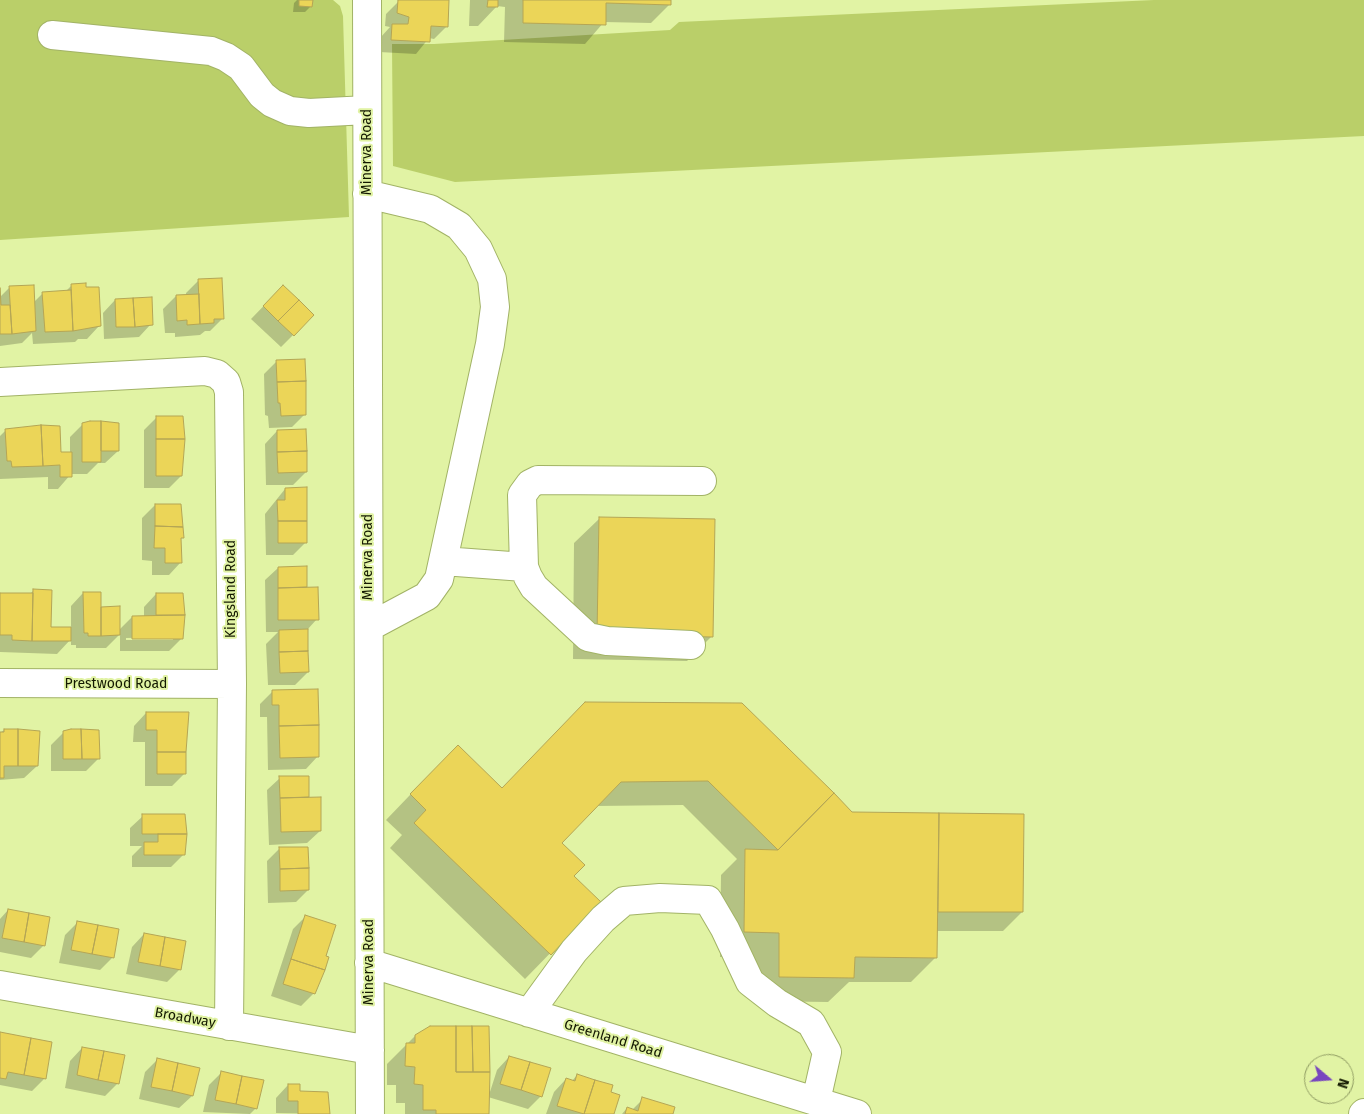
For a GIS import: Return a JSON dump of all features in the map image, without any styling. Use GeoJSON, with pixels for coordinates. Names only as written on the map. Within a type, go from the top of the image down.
{"type":"FeatureCollection","features":[{"type":"Feature","properties":{"kind":"street","name":"Minerva Road"},"geometry":{"type":"LineString","coordinates":[[367,0],[370,1114]]}},
{"type":"Feature","properties":{"kind":"street"},"geometry":{"type":"LineString","coordinates":[[52,35],[211,51],[226,57],[241,67],[262,95],[272,103],[290,110],[309,113],[367,110]]}},
{"type":"Feature","properties":{"kind":"street"},"geometry":{"type":"LineString","coordinates":[[367,194],[430,209],[459,226],[478,249],[492,279],[495,307],[490,344],[439,579],[427,596],[368,628]]}},
{"type":"Feature","properties":{"kind":"street","name":"Kingsland Road"},"geometry":{"type":"LineString","coordinates":[[0,382],[204,371],[217,374],[226,382],[229,392],[232,684],[229,1026]]}},
{"type":"Feature","properties":{"kind":"street"},"geometry":{"type":"LineString","coordinates":[[691,644],[607,641],[588,637],[534,587],[524,567],[522,495],[530,484],[538,480],[702,481]]}},
{"type":"Feature","properties":{"kind":"street"},"geometry":{"type":"LineString","coordinates":[[443,561],[524,567]]}},
{"type":"Feature","properties":{"kind":"street","name":"Prestwood Road"},"geometry":{"type":"LineString","coordinates":[[0,683],[232,684]]}},
{"type":"Feature","properties":{"kind":"street"},"geometry":{"type":"LineString","coordinates":[[529,1013],[574,951],[603,919],[624,901],[660,898],[708,900],[725,929],[750,982],[777,1003],[810,1023],[827,1052],[816,1101]]}},
{"type":"Feature","properties":{"kind":"street","name":"Greenland Road"},"geometry":{"type":"LineString","coordinates":[[369,964],[857,1114]]}},
{"type":"Feature","properties":{"kind":"street","name":"Broadway"},"geometry":{"type":"LineString","coordinates":[[0,985],[370,1050]]}},
{"type":"Feature","properties":{"kind":"green space"},"geometry":{"type":"Polygon","coordinates":[[[0,0],[333,0],[340,6],[343,16],[349,217],[0,240],[0,0]]]}},
{"type":"Feature","properties":{"kind":"green space"},"geometry":{"type":"Polygon","coordinates":[[[1154,0],[1364,0],[1364,136],[455,182],[393,166],[392,44],[434,44],[670,30],[679,22],[1154,0]]]}},
{"type":"Feature","properties":{"kind":"building"},"geometry":{"type":"Polygon","coordinates":[[[299,0],[313,0],[312,7],[299,6],[299,0]]]}},
{"type":"Feature","properties":{"kind":"building"},"geometry":{"type":"Polygon","coordinates":[[[398,0],[449,0],[448,27],[431,26],[430,42],[391,40],[392,24],[408,24],[409,17],[397,13],[398,0]]]}},
{"type":"Feature","properties":{"kind":"building"},"geometry":{"type":"Polygon","coordinates":[[[488,0],[498,0],[498,7],[487,7],[488,0]]]}},
{"type":"Feature","properties":{"kind":"building"},"geometry":{"type":"Polygon","coordinates":[[[523,0],[671,0],[671,5],[606,3],[606,25],[523,23],[523,0]]]}},
{"type":"Feature","properties":{"kind":"building"},"geometry":{"type":"Polygon","coordinates":[[[222,278],[224,319],[214,319],[214,323],[200,324],[198,279],[222,278]]]}},
{"type":"Feature","properties":{"kind":"building"},"geometry":{"type":"Polygon","coordinates":[[[86,283],[86,287],[99,287],[101,326],[73,331],[71,284],[86,283]]]}},
{"type":"Feature","properties":{"kind":"building"},"geometry":{"type":"Polygon","coordinates":[[[34,285],[36,331],[12,334],[9,286],[34,285]]]}},
{"type":"Feature","properties":{"kind":"building"},"geometry":{"type":"Polygon","coordinates":[[[283,285],[299,300],[278,321],[263,306],[283,285]]]}},
{"type":"Feature","properties":{"kind":"building"},"geometry":{"type":"Polygon","coordinates":[[[0,288],[1,305],[10,305],[12,334],[0,334],[0,288]]]}},
{"type":"Feature","properties":{"kind":"building"},"geometry":{"type":"Polygon","coordinates":[[[71,290],[73,331],[45,332],[42,292],[71,290]]]}},
{"type":"Feature","properties":{"kind":"building"},"geometry":{"type":"Polygon","coordinates":[[[199,294],[200,324],[187,325],[187,320],[177,321],[176,295],[199,294]]]}},
{"type":"Feature","properties":{"kind":"building"},"geometry":{"type":"Polygon","coordinates":[[[152,297],[153,325],[135,327],[133,298],[152,297]]]}},
{"type":"Feature","properties":{"kind":"building"},"geometry":{"type":"Polygon","coordinates":[[[133,298],[135,327],[116,327],[115,299],[133,298]]]}},
{"type":"Feature","properties":{"kind":"building"},"geometry":{"type":"Polygon","coordinates":[[[299,300],[314,315],[294,336],[278,321],[299,300]]]}},
{"type":"Feature","properties":{"kind":"building"},"geometry":{"type":"Polygon","coordinates":[[[305,359],[306,381],[277,382],[276,360],[305,359]]]}},
{"type":"Feature","properties":{"kind":"building"},"geometry":{"type":"Polygon","coordinates":[[[306,381],[306,415],[281,416],[277,382],[306,381]]]}},
{"type":"Feature","properties":{"kind":"building"},"geometry":{"type":"Polygon","coordinates":[[[156,416],[183,416],[185,439],[156,439],[156,416]]]}},
{"type":"Feature","properties":{"kind":"building"},"geometry":{"type":"Polygon","coordinates":[[[101,421],[101,462],[82,462],[82,423],[101,421]]]}},
{"type":"Feature","properties":{"kind":"building"},"geometry":{"type":"Polygon","coordinates":[[[101,421],[119,423],[119,451],[101,451],[101,421]]]}},
{"type":"Feature","properties":{"kind":"building"},"geometry":{"type":"Polygon","coordinates":[[[41,425],[43,466],[12,467],[11,461],[7,461],[5,429],[41,425]]]}},
{"type":"Feature","properties":{"kind":"building"},"geometry":{"type":"Polygon","coordinates":[[[41,425],[60,426],[61,452],[72,452],[72,477],[60,477],[60,465],[43,466],[41,425]]]}},
{"type":"Feature","properties":{"kind":"building"},"geometry":{"type":"Polygon","coordinates":[[[306,429],[307,451],[277,452],[277,430],[306,429]]]}},
{"type":"Feature","properties":{"kind":"building"},"geometry":{"type":"Polygon","coordinates":[[[156,439],[185,439],[182,476],[156,476],[156,439]]]}},
{"type":"Feature","properties":{"kind":"building"},"geometry":{"type":"Polygon","coordinates":[[[307,451],[307,472],[278,473],[277,452],[307,451]]]}},
{"type":"Feature","properties":{"kind":"building"},"geometry":{"type":"Polygon","coordinates":[[[307,487],[307,521],[278,521],[277,500],[285,500],[285,488],[307,487]]]}},
{"type":"Feature","properties":{"kind":"building"},"geometry":{"type":"Polygon","coordinates":[[[155,504],[181,504],[183,527],[155,526],[155,504]]]}},
{"type":"Feature","properties":{"kind":"building"},"geometry":{"type":"Polygon","coordinates":[[[599,517],[715,519],[713,637],[597,635],[599,517]]]}},
{"type":"Feature","properties":{"kind":"building"},"geometry":{"type":"Polygon","coordinates":[[[278,521],[307,521],[307,543],[278,543],[278,521]]]}},
{"type":"Feature","properties":{"kind":"building"},"geometry":{"type":"Polygon","coordinates":[[[155,526],[183,527],[184,538],[181,538],[182,563],[165,563],[165,548],[154,548],[155,526]]]}},
{"type":"Feature","properties":{"kind":"building"},"geometry":{"type":"Polygon","coordinates":[[[307,566],[307,587],[278,588],[278,567],[307,566]]]}},
{"type":"Feature","properties":{"kind":"building"},"geometry":{"type":"Polygon","coordinates":[[[318,587],[319,620],[278,620],[278,588],[318,587]]]}},
{"type":"Feature","properties":{"kind":"building"},"geometry":{"type":"Polygon","coordinates":[[[33,589],[52,590],[51,627],[71,627],[71,641],[32,641],[33,589]]]}},
{"type":"Feature","properties":{"kind":"building"},"geometry":{"type":"Polygon","coordinates":[[[83,592],[101,592],[101,636],[88,636],[88,633],[84,633],[83,592]]]}},
{"type":"Feature","properties":{"kind":"building"},"geometry":{"type":"Polygon","coordinates":[[[0,593],[33,593],[32,641],[12,640],[12,635],[0,635],[0,593]]]}},
{"type":"Feature","properties":{"kind":"building"},"geometry":{"type":"Polygon","coordinates":[[[156,593],[183,593],[185,615],[156,615],[156,593]]]}},
{"type":"Feature","properties":{"kind":"building"},"geometry":{"type":"Polygon","coordinates":[[[120,606],[120,635],[101,636],[101,607],[120,606]]]}},
{"type":"Feature","properties":{"kind":"building"},"geometry":{"type":"Polygon","coordinates":[[[185,615],[183,639],[132,639],[132,616],[185,615]]]}},
{"type":"Feature","properties":{"kind":"building"},"geometry":{"type":"Polygon","coordinates":[[[308,629],[308,651],[279,652],[279,630],[308,629]]]}},
{"type":"Feature","properties":{"kind":"building"},"geometry":{"type":"Polygon","coordinates":[[[308,651],[309,672],[280,673],[279,652],[308,651]]]}},
{"type":"Feature","properties":{"kind":"building"},"geometry":{"type":"Polygon","coordinates":[[[318,689],[319,725],[279,726],[279,705],[272,705],[272,690],[318,689]]]}},
{"type":"Feature","properties":{"kind":"building"},"geometry":{"type":"Polygon","coordinates":[[[585,702],[742,703],[834,793],[778,850],[708,781],[621,782],[562,843],[585,865],[574,876],[601,902],[551,955],[414,823],[426,810],[410,794],[458,745],[502,788],[585,702]]]}},
{"type":"Feature","properties":{"kind":"building"},"geometry":{"type":"Polygon","coordinates":[[[146,712],[189,712],[186,752],[157,752],[157,730],[146,730],[146,712]]]}},
{"type":"Feature","properties":{"kind":"building"},"geometry":{"type":"Polygon","coordinates":[[[319,725],[319,757],[280,758],[279,726],[319,725]]]}},
{"type":"Feature","properties":{"kind":"building"},"geometry":{"type":"Polygon","coordinates":[[[4,729],[18,729],[18,766],[4,766],[4,778],[0,778],[0,732],[4,732],[4,729]]]}},
{"type":"Feature","properties":{"kind":"building"},"geometry":{"type":"Polygon","coordinates":[[[18,729],[40,731],[38,766],[18,766],[18,729]]]}},
{"type":"Feature","properties":{"kind":"building"},"geometry":{"type":"Polygon","coordinates":[[[81,729],[82,759],[63,759],[63,731],[81,729]]]}},
{"type":"Feature","properties":{"kind":"building"},"geometry":{"type":"Polygon","coordinates":[[[81,729],[99,730],[100,759],[82,759],[81,729]]]}},
{"type":"Feature","properties":{"kind":"building"},"geometry":{"type":"Polygon","coordinates":[[[157,752],[186,752],[186,774],[157,774],[157,752]]]}},
{"type":"Feature","properties":{"kind":"building"},"geometry":{"type":"Polygon","coordinates":[[[279,776],[309,776],[309,797],[280,798],[279,776]]]}},
{"type":"Feature","properties":{"kind":"building"},"geometry":{"type":"Polygon","coordinates":[[[834,793],[852,812],[939,813],[937,958],[855,957],[854,978],[779,977],[779,933],[744,932],[745,849],[778,850],[834,793]]]}},
{"type":"Feature","properties":{"kind":"building"},"geometry":{"type":"Polygon","coordinates":[[[321,797],[321,831],[281,832],[280,798],[321,797]]]}},
{"type":"Feature","properties":{"kind":"building"},"geometry":{"type":"Polygon","coordinates":[[[939,813],[1024,814],[1023,912],[938,912],[939,813]]]}},
{"type":"Feature","properties":{"kind":"building"},"geometry":{"type":"Polygon","coordinates":[[[142,814],[185,814],[187,834],[142,834],[142,814]]]}},
{"type":"Feature","properties":{"kind":"building"},"geometry":{"type":"Polygon","coordinates":[[[158,834],[187,834],[185,855],[144,855],[144,842],[158,842],[158,834]]]}},
{"type":"Feature","properties":{"kind":"building"},"geometry":{"type":"Polygon","coordinates":[[[279,847],[308,847],[309,868],[280,869],[279,847]]]}},
{"type":"Feature","properties":{"kind":"building"},"geometry":{"type":"Polygon","coordinates":[[[309,868],[309,890],[280,891],[280,869],[309,868]]]}},
{"type":"Feature","properties":{"kind":"building"},"geometry":{"type":"Polygon","coordinates":[[[8,909],[29,913],[24,942],[2,938],[8,909]]]}},
{"type":"Feature","properties":{"kind":"building"},"geometry":{"type":"Polygon","coordinates":[[[29,913],[50,917],[45,946],[24,942],[29,913]]]}},
{"type":"Feature","properties":{"kind":"building"},"geometry":{"type":"Polygon","coordinates":[[[305,915],[336,925],[326,956],[329,957],[325,970],[291,959],[305,915]]]}},
{"type":"Feature","properties":{"kind":"building"},"geometry":{"type":"Polygon","coordinates":[[[77,921],[98,925],[92,954],[71,950],[77,921]]]}},
{"type":"Feature","properties":{"kind":"building"},"geometry":{"type":"Polygon","coordinates":[[[98,925],[119,929],[114,958],[92,954],[98,925]]]}},
{"type":"Feature","properties":{"kind":"building"},"geometry":{"type":"Polygon","coordinates":[[[144,933],[165,937],[160,966],[138,962],[144,933]]]}},
{"type":"Feature","properties":{"kind":"building"},"geometry":{"type":"Polygon","coordinates":[[[165,937],[186,941],[181,970],[160,966],[165,937]]]}},
{"type":"Feature","properties":{"kind":"building"},"geometry":{"type":"Polygon","coordinates":[[[291,959],[325,970],[315,994],[283,984],[291,959]]]}},
{"type":"Feature","properties":{"kind":"building"},"geometry":{"type":"Polygon","coordinates":[[[430,1026],[456,1026],[456,1072],[490,1072],[489,1114],[436,1114],[436,1110],[423,1110],[423,1085],[414,1084],[415,1067],[405,1066],[406,1043],[415,1043],[415,1035],[430,1026]]]}},
{"type":"Feature","properties":{"kind":"building"},"geometry":{"type":"Polygon","coordinates":[[[456,1026],[472,1026],[473,1072],[456,1072],[456,1026]]]}},
{"type":"Feature","properties":{"kind":"building"},"geometry":{"type":"Polygon","coordinates":[[[472,1026],[489,1026],[490,1072],[473,1072],[472,1026]]]}},
{"type":"Feature","properties":{"kind":"building"},"geometry":{"type":"Polygon","coordinates":[[[0,1032],[31,1038],[24,1075],[8,1072],[6,1079],[0,1078],[0,1032]]]}},
{"type":"Feature","properties":{"kind":"building"},"geometry":{"type":"Polygon","coordinates":[[[31,1038],[52,1042],[46,1079],[24,1075],[31,1038]]]}},
{"type":"Feature","properties":{"kind":"building"},"geometry":{"type":"Polygon","coordinates":[[[82,1047],[104,1051],[98,1080],[77,1075],[82,1047]]]}},
{"type":"Feature","properties":{"kind":"building"},"geometry":{"type":"Polygon","coordinates":[[[104,1051],[125,1055],[119,1084],[98,1080],[104,1051]]]}},
{"type":"Feature","properties":{"kind":"building"},"geometry":{"type":"Polygon","coordinates":[[[509,1056],[530,1062],[521,1090],[500,1084],[509,1056]]]}},
{"type":"Feature","properties":{"kind":"building"},"geometry":{"type":"Polygon","coordinates":[[[157,1058],[178,1063],[172,1091],[151,1087],[157,1058]]]}},
{"type":"Feature","properties":{"kind":"building"},"geometry":{"type":"Polygon","coordinates":[[[530,1062],[551,1068],[542,1097],[521,1090],[530,1062]]]}},
{"type":"Feature","properties":{"kind":"building"},"geometry":{"type":"Polygon","coordinates":[[[178,1063],[200,1068],[193,1096],[172,1091],[178,1063]]]}},
{"type":"Feature","properties":{"kind":"building"},"geometry":{"type":"Polygon","coordinates":[[[221,1071],[242,1076],[236,1104],[215,1100],[221,1071]]]}},
{"type":"Feature","properties":{"kind":"building"},"geometry":{"type":"Polygon","coordinates":[[[577,1074],[595,1080],[584,1114],[557,1106],[566,1078],[575,1081],[577,1074]]]}},
{"type":"Feature","properties":{"kind":"building"},"geometry":{"type":"Polygon","coordinates":[[[242,1076],[264,1080],[257,1109],[236,1104],[242,1076]]]}},
{"type":"Feature","properties":{"kind":"building"},"geometry":{"type":"Polygon","coordinates":[[[595,1080],[613,1085],[611,1092],[620,1095],[614,1114],[584,1114],[595,1080]]]}},
{"type":"Feature","properties":{"kind":"building"},"geometry":{"type":"Polygon","coordinates":[[[288,1084],[300,1084],[300,1091],[328,1092],[330,1114],[298,1114],[298,1101],[288,1101],[288,1084]]]}},
{"type":"Feature","properties":{"kind":"building"},"geometry":{"type":"Polygon","coordinates":[[[642,1097],[675,1107],[673,1114],[625,1114],[627,1107],[638,1111],[642,1097]]]}}]}
